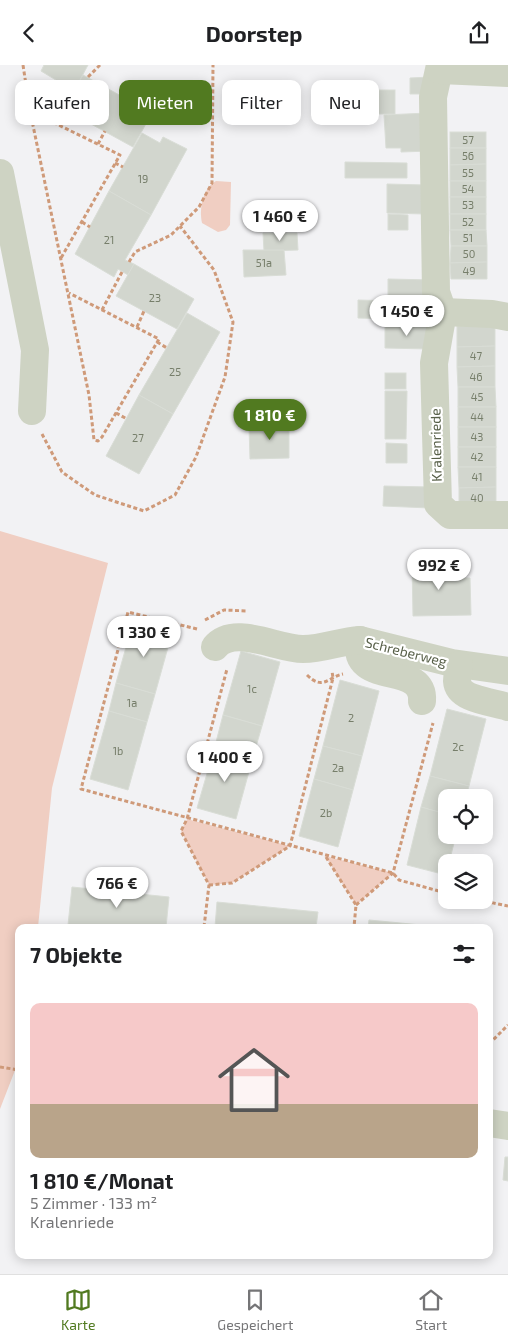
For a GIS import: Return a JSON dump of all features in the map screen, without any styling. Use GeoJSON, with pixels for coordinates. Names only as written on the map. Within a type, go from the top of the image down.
{"type":"FeatureCollection","features":[{"type":"Feature","properties":{"kind":"street","name":"Kralenriede"},"geometry":{"type":"LineString","coordinates":[[508,73],[440,68],[434,97],[436,292],[443,312],[434,363],[438,504],[450,515],[508,515]]}},
{"type":"Feature","properties":{"kind":"street"},"geometry":{"type":"LineString","coordinates":[[0,173],[35,350],[32,411]]}},
{"type":"Feature","properties":{"kind":"street"},"geometry":{"type":"LineString","coordinates":[[443,312],[492,313],[508,317]]}},
{"type":"Feature","properties":{"kind":"street","name":"Schreberweg"},"geometry":{"type":"LineString","coordinates":[[213,649],[220,641],[228,637],[240,636],[300,649],[324,649],[345,641],[360,640],[459,665],[508,671]]}},
{"type":"Feature","properties":{"kind":"street"},"geometry":{"type":"LineString","coordinates":[[360,640],[358,650],[361,661],[368,667],[408,679],[419,687],[428,710]]}},
{"type":"Feature","properties":{"kind":"street"},"geometry":{"type":"LineString","coordinates":[[459,665],[457,682],[460,690],[470,696],[508,707]]}},
{"type":"Feature","properties":{"kind":"street","name":"Schreberweg"},"geometry":{"type":"LineString","coordinates":[[459,665],[508,689]]}},
{"type":"Feature","properties":{"kind":"street"},"geometry":{"type":"LineString","coordinates":[[493,1123],[508,1125]]}},
{"type":"Feature","properties":{"kind":"path"},"geometry":{"type":"LineString","coordinates":[[23,65],[25,80]]}},
{"type":"Feature","properties":{"kind":"path"},"geometry":{"type":"LineString","coordinates":[[88,77],[100,65]]}},
{"type":"Feature","properties":{"kind":"path"},"geometry":{"type":"LineString","coordinates":[[129,262],[135,253],[171,235],[199,207],[212,183],[213,65]]}},
{"type":"Feature","properties":{"kind":"path"},"geometry":{"type":"LineString","coordinates":[[33,125],[89,395],[94,440],[98,441],[159,339],[69,293]]}},
{"type":"Feature","properties":{"kind":"path"},"geometry":{"type":"LineString","coordinates":[[60,126],[120,155],[60,259]]}},
{"type":"Feature","properties":{"kind":"path"},"geometry":{"type":"LineString","coordinates":[[98,144],[105,131]]}},
{"type":"Feature","properties":{"kind":"path"},"geometry":{"type":"LineString","coordinates":[[115,163],[123,167]]}},
{"type":"Feature","properties":{"kind":"path"},"geometry":{"type":"LineString","coordinates":[[82,222],[90,227]]}},
{"type":"Feature","properties":{"kind":"path"},"geometry":{"type":"LineString","coordinates":[[32,411],[51,455],[62,472],[96,495],[144,511],[175,495],[196,457],[225,377],[233,322],[214,270],[180,226]]}},
{"type":"Feature","properties":{"kind":"path"},"geometry":{"type":"LineString","coordinates":[[102,310],[122,272]]}},
{"type":"Feature","properties":{"kind":"path"},"geometry":{"type":"LineString","coordinates":[[137,327],[144,311]]}},
{"type":"Feature","properties":{"kind":"path"},"geometry":{"type":"LineString","coordinates":[[157,342],[167,348]]}},
{"type":"Feature","properties":{"kind":"path"},"geometry":{"type":"LineString","coordinates":[[116,413],[126,419]]}},
{"type":"Feature","properties":{"kind":"path"},"geometry":{"type":"LineString","coordinates":[[204,924],[209,885],[181,831],[187,819],[213,649],[197,629],[128,611],[81,789],[187,819],[393,873],[399,879],[438,891]]}},
{"type":"Feature","properties":{"kind":"path"},"geometry":{"type":"LineString","coordinates":[[209,885],[232,883],[290,846],[333,678],[324,649]]}},
{"type":"Feature","properties":{"kind":"path"},"geometry":{"type":"LineString","coordinates":[[305,673],[319,682],[327,683],[341,673],[351,676]]}},
{"type":"Feature","properties":{"kind":"path"},"geometry":{"type":"LineString","coordinates":[[356,905],[393,873],[428,710]]}},
{"type":"Feature","properties":{"kind":"path"},"geometry":{"type":"LineString","coordinates":[[325,856],[356,905],[354,924]]}},
{"type":"Feature","properties":{"kind":"path"},"geometry":{"type":"LineString","coordinates":[[493,903],[508,906]]}},
{"type":"Feature","properties":{"kind":"path"},"geometry":{"type":"LineString","coordinates":[[493,1040],[508,1025]]}},
{"type":"Feature","properties":{"kind":"path"},"geometry":{"type":"LineString","coordinates":[[0,1067],[15,1069]]}},
{"type":"Feature","properties":{"kind":"shaded area"},"geometry":{"type":"Polygon","coordinates":[[[216,181],[231,182],[230,225],[226,230],[218,232],[202,223],[201,218],[201,206],[207,189],[216,181]]]}},
{"type":"Feature","properties":{"kind":"shaded area"},"geometry":{"type":"Polygon","coordinates":[[[0,531],[108,563],[52,788],[38,924],[15,924],[15,1070],[0,1109],[0,531]]]}},
{"type":"Feature","properties":{"kind":"shaded area"},"geometry":{"type":"Polygon","coordinates":[[[187,819],[290,846],[232,883],[209,885],[181,831],[187,819]]]}},
{"type":"Feature","properties":{"kind":"shaded area"},"geometry":{"type":"Polygon","coordinates":[[[325,856],[393,873],[356,905],[325,856]]]}},
{"type":"Feature","properties":{"kind":"building"},"geometry":{"type":"Polygon","coordinates":[[[44,65],[88,65],[80,80],[56,80],[41,71],[44,65]]]}},
{"type":"Feature","properties":{"kind":"building"},"geometry":{"type":"Polygon","coordinates":[[[83,75],[92,80],[80,80],[83,75]]]}},
{"type":"Feature","properties":{"kind":"building"},"geometry":{"type":"Polygon","coordinates":[[[431,77],[431,94],[410,94],[410,78],[431,77]]]}},
{"type":"Feature","properties":{"kind":"building"},"geometry":{"type":"Polygon","coordinates":[[[109,89],[119,95],[119,125],[145,125],[133,147],[93,125],[109,125],[109,89]]]}},
{"type":"Feature","properties":{"kind":"building"},"geometry":{"type":"Polygon","coordinates":[[[379,90],[395,90],[395,114],[379,114],[379,90]]]}},
{"type":"Feature","properties":{"kind":"building"},"geometry":{"type":"Polygon","coordinates":[[[428,113],[429,151],[401,152],[401,148],[386,148],[384,115],[428,113]]]}},
{"type":"Feature","properties":{"kind":"building"},"geometry":{"type":"Polygon","coordinates":[[[450,132],[486,132],[486,148],[450,148],[450,132]]]}},
{"type":"Feature","properties":{"kind":"building"},"geometry":{"type":"Polygon","coordinates":[[[142,133],[160,143],[163,137],[187,149],[151,215],[109,191],[142,133]]]}},
{"type":"Feature","properties":{"kind":"building"},"geometry":{"type":"Polygon","coordinates":[[[450,148],[486,148],[486,164],[450,165],[450,148]]]}},
{"type":"Feature","properties":{"kind":"building"},"geometry":{"type":"Polygon","coordinates":[[[345,162],[407,163],[407,178],[345,178],[345,162]]]}},
{"type":"Feature","properties":{"kind":"building"},"geometry":{"type":"Polygon","coordinates":[[[486,164],[486,181],[450,181],[450,165],[486,164]]]}},
{"type":"Feature","properties":{"kind":"building"},"geometry":{"type":"Polygon","coordinates":[[[450,181],[486,181],[486,197],[450,197],[450,181]]]}},
{"type":"Feature","properties":{"kind":"building"},"geometry":{"type":"Polygon","coordinates":[[[387,184],[425,185],[425,214],[387,213],[387,184]]]}},
{"type":"Feature","properties":{"kind":"building"},"geometry":{"type":"Polygon","coordinates":[[[109,191],[151,215],[125,260],[134,264],[128,275],[118,269],[114,277],[75,254],[109,191]]]}},
{"type":"Feature","properties":{"kind":"building"},"geometry":{"type":"Polygon","coordinates":[[[450,197],[486,197],[486,214],[450,214],[450,197]]]}},
{"type":"Feature","properties":{"kind":"building"},"geometry":{"type":"Polygon","coordinates":[[[388,214],[408,215],[408,230],[388,230],[388,214]]]}},
{"type":"Feature","properties":{"kind":"building"},"geometry":{"type":"Polygon","coordinates":[[[450,214],[486,214],[486,230],[450,230],[450,214]]]}},
{"type":"Feature","properties":{"kind":"building"},"geometry":{"type":"Polygon","coordinates":[[[450,230],[486,230],[487,246],[451,246],[450,230]]]}},
{"type":"Feature","properties":{"kind":"building"},"geometry":{"type":"Polygon","coordinates":[[[263,233],[297,233],[298,250],[264,251],[263,233]]]}},
{"type":"Feature","properties":{"kind":"building"},"geometry":{"type":"Polygon","coordinates":[[[451,246],[487,246],[487,262],[450,263],[451,246]]]}},
{"type":"Feature","properties":{"kind":"building"},"geometry":{"type":"Polygon","coordinates":[[[243,250],[284,250],[286,275],[244,277],[243,250]]]}},
{"type":"Feature","properties":{"kind":"building"},"geometry":{"type":"Polygon","coordinates":[[[487,262],[487,279],[451,279],[450,263],[487,262]]]}},
{"type":"Feature","properties":{"kind":"building"},"geometry":{"type":"Polygon","coordinates":[[[134,264],[194,299],[177,329],[116,296],[134,264]]]}},
{"type":"Feature","properties":{"kind":"building"},"geometry":{"type":"Polygon","coordinates":[[[388,279],[432,280],[431,300],[388,299],[388,279]]]}},
{"type":"Feature","properties":{"kind":"building"},"geometry":{"type":"Polygon","coordinates":[[[358,300],[433,302],[432,320],[358,318],[358,300]]]}},
{"type":"Feature","properties":{"kind":"building"},"geometry":{"type":"Polygon","coordinates":[[[187,313],[220,332],[173,414],[139,395],[187,313]]]}},
{"type":"Feature","properties":{"kind":"building"},"geometry":{"type":"Polygon","coordinates":[[[385,326],[429,326],[429,349],[385,348],[385,326]]]}},
{"type":"Feature","properties":{"kind":"building"},"geometry":{"type":"Polygon","coordinates":[[[457,326],[495,326],[495,346],[457,347],[457,326]]]}},
{"type":"Feature","properties":{"kind":"building"},"geometry":{"type":"Polygon","coordinates":[[[495,346],[495,366],[457,367],[457,347],[495,346]]]}},
{"type":"Feature","properties":{"kind":"building"},"geometry":{"type":"Polygon","coordinates":[[[495,366],[495,387],[458,387],[457,367],[495,366]]]}},
{"type":"Feature","properties":{"kind":"building"},"geometry":{"type":"Polygon","coordinates":[[[385,373],[406,373],[406,389],[385,389],[385,373]]]}},
{"type":"Feature","properties":{"kind":"building"},"geometry":{"type":"Polygon","coordinates":[[[458,387],[495,387],[496,407],[458,407],[458,387]]]}},
{"type":"Feature","properties":{"kind":"building"},"geometry":{"type":"Polygon","coordinates":[[[385,391],[407,391],[406,439],[385,439],[385,391]]]}},
{"type":"Feature","properties":{"kind":"building"},"geometry":{"type":"Polygon","coordinates":[[[139,395],[173,414],[139,474],[106,456],[139,395]]]}},
{"type":"Feature","properties":{"kind":"building"},"geometry":{"type":"Polygon","coordinates":[[[458,407],[496,407],[496,427],[458,427],[458,407]]]}},
{"type":"Feature","properties":{"kind":"building"},"geometry":{"type":"Polygon","coordinates":[[[289,422],[289,458],[250,459],[249,426],[289,422]]]}},
{"type":"Feature","properties":{"kind":"building"},"geometry":{"type":"Polygon","coordinates":[[[458,427],[496,427],[496,447],[458,447],[458,427]]]}},
{"type":"Feature","properties":{"kind":"building"},"geometry":{"type":"Polygon","coordinates":[[[386,443],[407,444],[407,463],[386,463],[386,443]]]}},
{"type":"Feature","properties":{"kind":"building"},"geometry":{"type":"Polygon","coordinates":[[[458,447],[496,447],[496,467],[458,467],[458,447]]]}},
{"type":"Feature","properties":{"kind":"building"},"geometry":{"type":"Polygon","coordinates":[[[458,467],[496,467],[496,487],[459,488],[458,467]]]}},
{"type":"Feature","properties":{"kind":"building"},"geometry":{"type":"Polygon","coordinates":[[[384,486],[430,487],[430,508],[383,506],[384,486]]]}},
{"type":"Feature","properties":{"kind":"building"},"geometry":{"type":"Polygon","coordinates":[[[496,487],[496,508],[459,508],[459,488],[496,487]]]}},
{"type":"Feature","properties":{"kind":"building"},"geometry":{"type":"Polygon","coordinates":[[[450,562],[450,578],[470,578],[471,615],[413,616],[412,563],[450,562]]]}},
{"type":"Feature","properties":{"kind":"building"},"geometry":{"type":"Polygon","coordinates":[[[133,622],[172,633],[155,694],[116,683],[133,622]]]}},
{"type":"Feature","properties":{"kind":"building"},"geometry":{"type":"Polygon","coordinates":[[[241,651],[280,662],[262,726],[223,715],[241,651]]]}},
{"type":"Feature","properties":{"kind":"building"},"geometry":{"type":"Polygon","coordinates":[[[340,680],[379,691],[362,756],[323,746],[340,680]]]}},
{"type":"Feature","properties":{"kind":"building"},"geometry":{"type":"Polygon","coordinates":[[[116,683],[155,694],[147,722],[109,711],[116,683]]]}},
{"type":"Feature","properties":{"kind":"building"},"geometry":{"type":"Polygon","coordinates":[[[447,709],[486,719],[469,786],[430,776],[447,709]]]}},
{"type":"Feature","properties":{"kind":"building"},"geometry":{"type":"Polygon","coordinates":[[[109,711],[147,722],[128,790],[90,779],[109,711]]]}},
{"type":"Feature","properties":{"kind":"building"},"geometry":{"type":"Polygon","coordinates":[[[223,715],[262,726],[253,757],[215,746],[223,715]]]}},
{"type":"Feature","properties":{"kind":"building"},"geometry":{"type":"Polygon","coordinates":[[[215,746],[253,757],[236,819],[197,808],[215,746]]]}},
{"type":"Feature","properties":{"kind":"building"},"geometry":{"type":"Polygon","coordinates":[[[323,746],[362,756],[353,790],[314,779],[323,746]]]}},
{"type":"Feature","properties":{"kind":"building"},"geometry":{"type":"Polygon","coordinates":[[[430,776],[469,786],[468,789],[438,789],[438,812],[421,807],[430,776]]]}},
{"type":"Feature","properties":{"kind":"building"},"geometry":{"type":"Polygon","coordinates":[[[314,779],[353,790],[338,847],[299,836],[314,779]]]}},
{"type":"Feature","properties":{"kind":"building"},"geometry":{"type":"Polygon","coordinates":[[[421,807],[438,812],[438,844],[454,844],[451,854],[438,854],[438,873],[407,865],[421,807]]]}},
{"type":"Feature","properties":{"kind":"building"},"geometry":{"type":"Polygon","coordinates":[[[72,887],[169,897],[166,924],[68,924],[72,887]]]}},
{"type":"Feature","properties":{"kind":"building"},"geometry":{"type":"Polygon","coordinates":[[[217,902],[318,912],[316,924],[215,924],[217,902]]]}},
{"type":"Feature","properties":{"kind":"building"},"geometry":{"type":"Polygon","coordinates":[[[369,920],[411,924],[368,924],[369,920]]]}},
{"type":"Feature","properties":{"kind":"building"},"geometry":{"type":"Polygon","coordinates":[[[505,1157],[508,1157],[508,1181],[503,1180],[505,1157]]]}}]}
